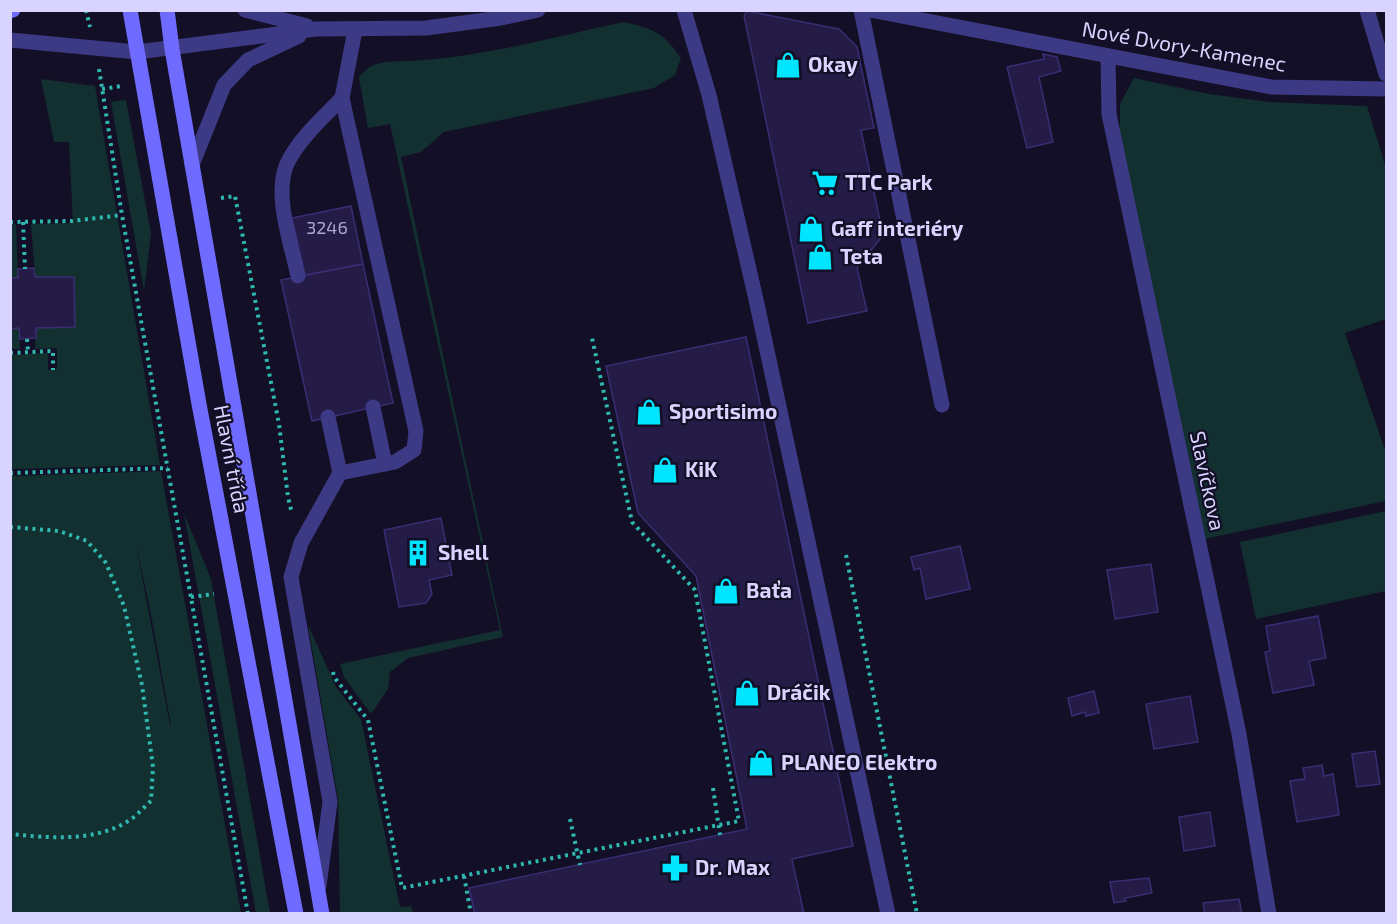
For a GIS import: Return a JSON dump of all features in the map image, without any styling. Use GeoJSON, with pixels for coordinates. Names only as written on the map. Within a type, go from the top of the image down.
{"type":"FeatureCollection","features":[{"type":"Feature","properties":{"kind":"main road","name":"Hlavní třída"},"geometry":{"type":"LineString","coordinates":[[130,10],[199,404],[296,914]]}},
{"type":"Feature","properties":{"kind":"main road","name":"Hlavní třída"},"geometry":{"type":"LineString","coordinates":[[167,10],[322,914]]}},
{"type":"Feature","properties":{"kind":"street"},"geometry":{"type":"LineString","coordinates":[[245,10],[316,29]]}},
{"type":"Feature","properties":{"kind":"street"},"geometry":{"type":"LineString","coordinates":[[10,40],[137,52],[316,29],[426,28],[501,18],[538,10]]}},
{"type":"Feature","properties":{"kind":"street"},"geometry":{"type":"LineString","coordinates":[[684,10],[710,95],[888,914]]}},
{"type":"Feature","properties":{"kind":"street"},"geometry":{"type":"LineString","coordinates":[[861,10],[942,405]]}},
{"type":"Feature","properties":{"kind":"street","name":"Nové Dvory-Kamenec"},"geometry":{"type":"LineString","coordinates":[[870,10],[1271,87],[1386,89]]}},
{"type":"Feature","properties":{"kind":"street"},"geometry":{"type":"LineString","coordinates":[[1367,10],[1386,74]]}},
{"type":"Feature","properties":{"kind":"street"},"geometry":{"type":"LineString","coordinates":[[192,165],[224,85],[248,60],[316,29]]}},
{"type":"Feature","properties":{"kind":"street"},"geometry":{"type":"LineString","coordinates":[[340,473],[395,462],[414,450],[416,431],[374,280],[342,98],[355,30]]}},
{"type":"Feature","properties":{"kind":"street","name":"Slavíčkova"},"geometry":{"type":"LineString","coordinates":[[1108,57],[1109,114],[1239,734],[1269,914]]}},
{"type":"Feature","properties":{"kind":"street"},"geometry":{"type":"LineString","coordinates":[[298,276],[282,200],[282,178],[288,159],[342,98]]}},
{"type":"Feature","properties":{"kind":"street"},"geometry":{"type":"LineString","coordinates":[[373,407],[385,464]]}},
{"type":"Feature","properties":{"kind":"street"},"geometry":{"type":"LineString","coordinates":[[318,891],[330,802],[291,577],[301,543],[340,473],[328,417]]}},
{"type":"Feature","properties":{"kind":"path"},"geometry":{"type":"LineString","coordinates":[[86,10],[96,49],[122,215],[248,914]]}},
{"type":"Feature","properties":{"kind":"path"},"geometry":{"type":"LineString","coordinates":[[218,199],[235,195],[279,424],[288,496],[301,543]]}},
{"type":"Feature","properties":{"kind":"path"},"geometry":{"type":"LineString","coordinates":[[10,222],[72,221],[122,215]]}},
{"type":"Feature","properties":{"kind":"path"},"geometry":{"type":"LineString","coordinates":[[23,222],[25,269]]}},
{"type":"Feature","properties":{"kind":"path"},"geometry":{"type":"LineString","coordinates":[[332,666],[334,677],[368,720],[402,888],[739,821],[694,590],[632,522],[592,338]]}},
{"type":"Feature","properties":{"kind":"path"},"geometry":{"type":"LineString","coordinates":[[27,339],[28,352]]}},
{"type":"Feature","properties":{"kind":"path"},"geometry":{"type":"LineString","coordinates":[[10,353],[53,351],[53,370]]}},
{"type":"Feature","properties":{"kind":"path"},"geometry":{"type":"LineString","coordinates":[[10,473],[168,468]]}},
{"type":"Feature","properties":{"kind":"path"},"geometry":{"type":"LineString","coordinates":[[10,527],[59,531],[87,541],[106,563],[124,606],[142,685],[153,767],[151,801],[132,818],[110,829],[87,835],[49,838],[10,834]]}},
{"type":"Feature","properties":{"kind":"path"},"geometry":{"type":"LineString","coordinates":[[846,555],[917,914]]}},
{"type":"Feature","properties":{"kind":"path"},"geometry":{"type":"LineString","coordinates":[[713,788],[720,835]]}},
{"type":"Feature","properties":{"kind":"path"},"geometry":{"type":"LineString","coordinates":[[570,819],[580,865]]}},
{"type":"Feature","properties":{"kind":"path"},"geometry":{"type":"LineString","coordinates":[[464,876],[471,914]]}},
{"type":"Feature","properties":{"kind":"green space"},"geometry":{"type":"Polygon","coordinates":[[[624,22],[657,33],[669,42],[681,58],[675,75],[654,88],[444,132],[421,152],[401,157],[503,637],[408,658],[390,672],[388,689],[371,714],[344,677],[340,664],[500,630],[390,124],[368,128],[359,78],[368,68],[380,63],[462,56],[624,22]]]}},
{"type":"Feature","properties":{"kind":"green space"},"geometry":{"type":"Polygon","coordinates":[[[1134,78],[1209,94],[1270,102],[1367,106],[1386,168],[1386,319],[1345,333],[1386,453],[1386,501],[1204,539],[1120,133],[1120,104],[1134,78]]]}},
{"type":"Feature","properties":{"kind":"green space"},"geometry":{"type":"Polygon","coordinates":[[[41,79],[95,86],[160,465],[13,469],[13,476],[161,471],[241,913],[11,913],[10,355],[48,353],[48,370],[57,369],[57,348],[35,349],[36,328],[75,326],[74,277],[35,277],[31,224],[73,223],[69,142],[54,142],[41,79]],[[136,545],[171,725],[150,609],[136,545]]]}},
{"type":"Feature","properties":{"kind":"green space"},"geometry":{"type":"Polygon","coordinates":[[[126,100],[151,233],[144,291],[111,102],[126,100]]]}},
{"type":"Feature","properties":{"kind":"green space"},"geometry":{"type":"Polygon","coordinates":[[[16,224],[18,278],[11,278],[10,225],[16,224]]]}},
{"type":"Feature","properties":{"kind":"green space"},"geometry":{"type":"Polygon","coordinates":[[[19,328],[20,349],[11,349],[10,329],[19,328]]]}},
{"type":"Feature","properties":{"kind":"green space"},"geometry":{"type":"Polygon","coordinates":[[[1386,511],[1386,591],[1256,619],[1240,542],[1386,511]]]}},
{"type":"Feature","properties":{"kind":"green space"},"geometry":{"type":"Polygon","coordinates":[[[184,513],[211,579],[270,913],[256,913],[184,513]]]}},
{"type":"Feature","properties":{"kind":"green space"},"geometry":{"type":"Polygon","coordinates":[[[308,625],[336,687],[361,719],[400,907],[411,906],[413,913],[340,913],[338,799],[308,625]]]}},
{"type":"Feature","properties":{"kind":"building","name":"TTC Park"},"geometry":{"type":"Polygon","coordinates":[[[747,11],[839,29],[857,47],[874,128],[861,130],[883,235],[857,268],[867,311],[808,323],[744,16],[747,11]]]}},
{"type":"Feature","properties":{"kind":"building"},"geometry":{"type":"Polygon","coordinates":[[[1043,54],[1057,57],[1061,71],[1039,77],[1053,142],[1027,148],[1007,67],[1044,59],[1043,54]]]}},
{"type":"Feature","properties":{"kind":"building"},"geometry":{"type":"Polygon","coordinates":[[[351,206],[363,264],[305,275],[292,218],[351,206]]]}},
{"type":"Feature","properties":{"kind":"building"},"geometry":{"type":"Polygon","coordinates":[[[363,264],[393,403],[312,421],[281,280],[363,264]]]}},
{"type":"Feature","properties":{"kind":"building"},"geometry":{"type":"Polygon","coordinates":[[[34,268],[35,277],[74,277],[75,327],[36,328],[36,338],[20,339],[19,328],[10,329],[10,278],[18,278],[18,269],[34,268]]]}},
{"type":"Feature","properties":{"kind":"building"},"geometry":{"type":"Polygon","coordinates":[[[746,337],[853,846],[792,859],[804,914],[475,914],[469,888],[747,829],[696,576],[638,513],[606,366],[746,337]]]}},
{"type":"Feature","properties":{"kind":"building","name":"Shell"},"geometry":{"type":"Polygon","coordinates":[[[441,518],[452,575],[429,580],[432,594],[426,603],[399,607],[384,530],[441,518]]]}},
{"type":"Feature","properties":{"kind":"building"},"geometry":{"type":"Polygon","coordinates":[[[960,546],[970,589],[926,599],[920,568],[914,570],[911,557],[960,546]]]}},
{"type":"Feature","properties":{"kind":"building"},"geometry":{"type":"Polygon","coordinates":[[[1151,564],[1158,612],[1115,619],[1107,570],[1151,564]]]}},
{"type":"Feature","properties":{"kind":"building"},"geometry":{"type":"Polygon","coordinates":[[[1318,616],[1326,658],[1309,661],[1314,685],[1273,693],[1265,652],[1270,651],[1266,626],[1318,616]]]}},
{"type":"Feature","properties":{"kind":"building"},"geometry":{"type":"Polygon","coordinates":[[[1094,691],[1099,713],[1086,716],[1085,712],[1072,716],[1068,698],[1094,691]]]}},
{"type":"Feature","properties":{"kind":"building"},"geometry":{"type":"Polygon","coordinates":[[[1190,696],[1198,742],[1154,749],[1146,704],[1190,696]]]}},
{"type":"Feature","properties":{"kind":"building"},"geometry":{"type":"Polygon","coordinates":[[[1375,751],[1380,784],[1357,787],[1352,754],[1375,751]]]}},
{"type":"Feature","properties":{"kind":"building"},"geometry":{"type":"Polygon","coordinates":[[[1322,765],[1324,776],[1333,774],[1339,815],[1297,822],[1290,781],[1305,779],[1303,768],[1322,765]]]}},
{"type":"Feature","properties":{"kind":"building"},"geometry":{"type":"Polygon","coordinates":[[[1210,812],[1215,846],[1184,851],[1179,817],[1210,812]]]}},
{"type":"Feature","properties":{"kind":"building"},"geometry":{"type":"Polygon","coordinates":[[[1149,878],[1152,893],[1125,898],[1126,901],[1114,903],[1110,882],[1149,878]]]}},
{"type":"Feature","properties":{"kind":"building"},"geometry":{"type":"Polygon","coordinates":[[[1239,899],[1242,914],[1205,914],[1203,903],[1239,899]]]}},
{"type":"Feature","properties":{"kind":"place","name":"Okay"},"geometry":{"type":"Point","coordinates":[788,65]}},
{"type":"Feature","properties":{"kind":"place","name":"TTC Park"},"geometry":{"type":"Point","coordinates":[825,183]}},
{"type":"Feature","properties":{"kind":"place","name":"Gaff interiéry"},"geometry":{"type":"Point","coordinates":[811,229]}},
{"type":"Feature","properties":{"kind":"place","name":"Teta"},"geometry":{"type":"Point","coordinates":[820,257]}},
{"type":"Feature","properties":{"kind":"place","name":"Sportisimo"},"geometry":{"type":"Point","coordinates":[649,412]}},
{"type":"Feature","properties":{"kind":"place","name":"KiK"},"geometry":{"type":"Point","coordinates":[665,470]}},
{"type":"Feature","properties":{"kind":"place","name":"Shell"},"geometry":{"type":"Point","coordinates":[418,553]}},
{"type":"Feature","properties":{"kind":"place","name":"Baťa"},"geometry":{"type":"Point","coordinates":[726,591]}},
{"type":"Feature","properties":{"kind":"place","name":"Dráčik"},"geometry":{"type":"Point","coordinates":[747,693]}},
{"type":"Feature","properties":{"kind":"place","name":"PLANEO Elektro"},"geometry":{"type":"Point","coordinates":[761,763]}},
{"type":"Feature","properties":{"kind":"place","name":"Dr. Max"},"geometry":{"type":"Point","coordinates":[675,868]}}]}
